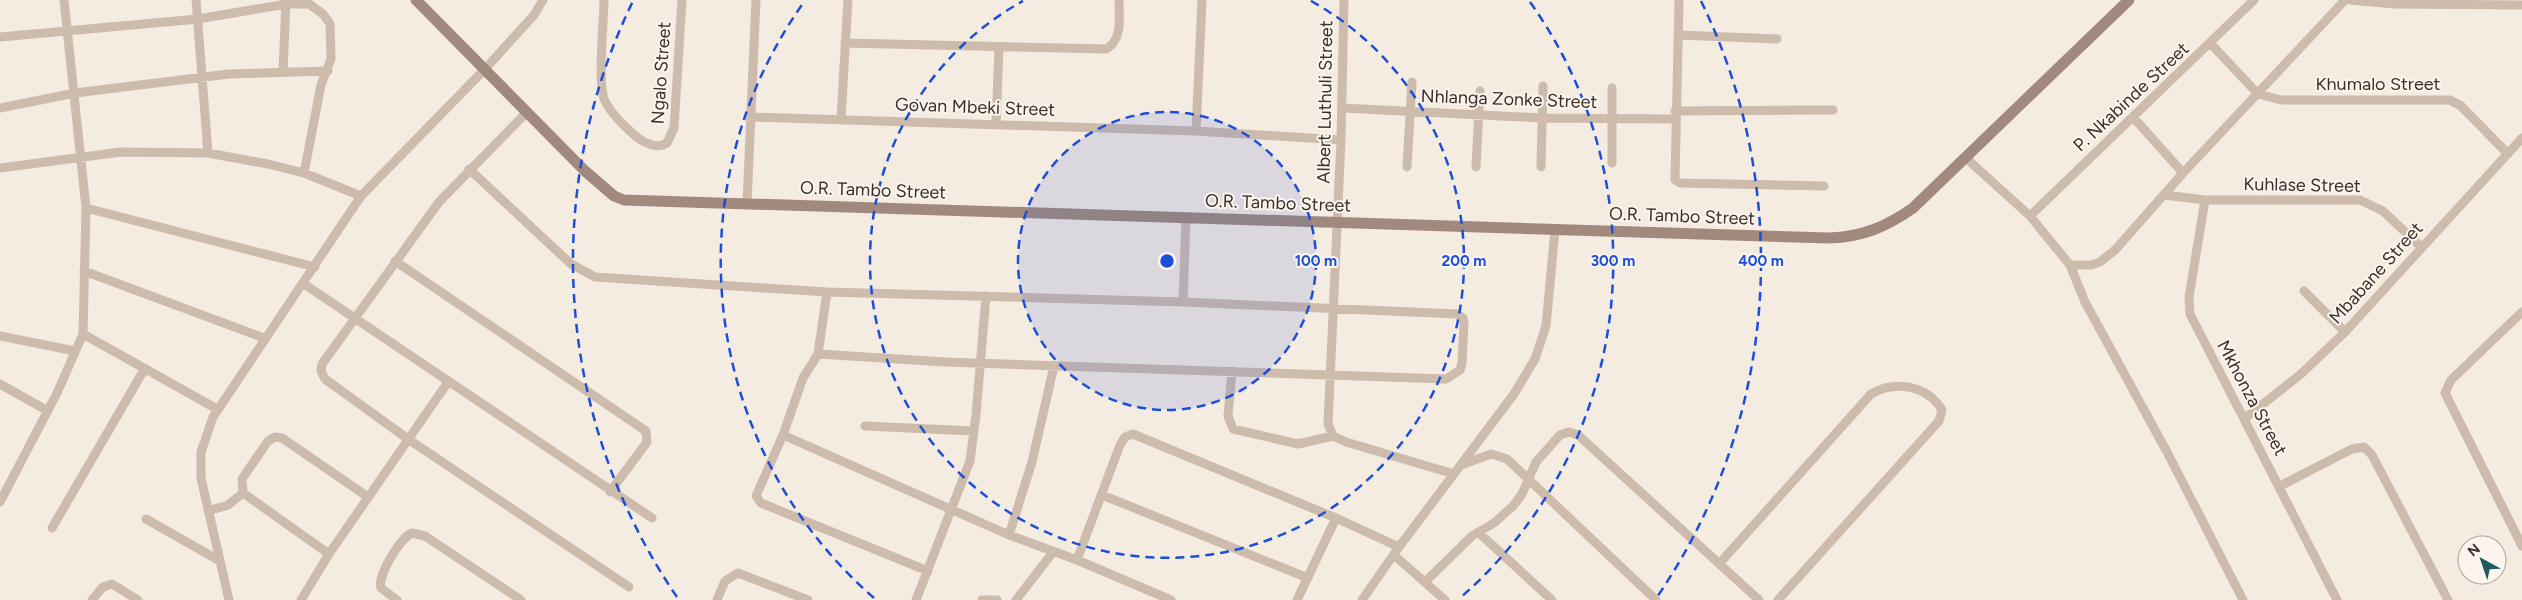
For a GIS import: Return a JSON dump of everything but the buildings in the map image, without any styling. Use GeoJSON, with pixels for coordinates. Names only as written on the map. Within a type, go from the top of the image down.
{"type":"FeatureCollection","features":[{"type":"Feature","properties":{"kind":"street"},"geometry":{"type":"LineString","coordinates":[[0,502],[48,411],[82,334],[86,208],[64,0]]}},
{"type":"Feature","properties":{"kind":"street"},"geometry":{"type":"LineString","coordinates":[[196,0],[204,78],[208,153]]}},
{"type":"Feature","properties":{"kind":"street","name":"O.R. Tambo Street"},"geometry":{"type":"LineString","coordinates":[[416,0],[527,112],[614,196],[624,200],[1815,238],[1859,236],[1883,227],[1913,208],[2129,0]]}},
{"type":"Feature","properties":{"kind":"street"},"geometry":{"type":"LineString","coordinates":[[229,600],[201,478],[201,452],[207,428],[217,409],[264,338],[304,284],[361,196],[485,69],[534,15],[543,0]]}},
{"type":"Feature","properties":{"kind":"street","name":"Ngalo Street"},"geometry":{"type":"LineString","coordinates":[[604,0],[602,89],[605,101],[637,137],[644,142],[658,146],[667,144],[674,128],[682,0]]}},
{"type":"Feature","properties":{"kind":"street"},"geometry":{"type":"LineString","coordinates":[[747,203],[756,0]]}},
{"type":"Feature","properties":{"kind":"street"},"geometry":{"type":"LineString","coordinates":[[841,118],[848,0]]}},
{"type":"Feature","properties":{"kind":"street"},"geometry":{"type":"LineString","coordinates":[[845,44],[1106,49],[1117,40],[1119,0]]}},
{"type":"Feature","properties":{"kind":"street"},"geometry":{"type":"LineString","coordinates":[[1196,131],[1202,0]]}},
{"type":"Feature","properties":{"kind":"street","name":"Albert Luthuli Street"},"geometry":{"type":"LineString","coordinates":[[1333,436],[1328,424],[1329,374],[1338,223],[1344,0]]}},
{"type":"Feature","properties":{"kind":"street"},"geometry":{"type":"LineString","coordinates":[[1679,0],[1675,115],[1676,180],[1680,183],[1824,186]]}},
{"type":"Feature","properties":{"kind":"street","name":"P. Nkabinde Street"},"geometry":{"type":"LineString","coordinates":[[2030,216],[2211,44],[2254,0]]}},
{"type":"Feature","properties":{"kind":"street"},"geometry":{"type":"LineString","coordinates":[[2070,265],[2091,265],[2108,257],[2183,173],[2345,0]]}},
{"type":"Feature","properties":{"kind":"street"},"geometry":{"type":"LineString","coordinates":[[2350,0],[2395,4],[2522,5]]}},
{"type":"Feature","properties":{"kind":"street"},"geometry":{"type":"LineString","coordinates":[[0,36],[198,19],[286,2],[309,4],[327,18],[330,24],[331,59],[328,71],[321,85],[304,173]]}},
{"type":"Feature","properties":{"kind":"street"},"geometry":{"type":"LineString","coordinates":[[283,72],[286,2]]}},
{"type":"Feature","properties":{"kind":"street"},"geometry":{"type":"LineString","coordinates":[[1678,35],[1777,39]]}},
{"type":"Feature","properties":{"kind":"street"},"geometry":{"type":"LineString","coordinates":[[2211,44],[2258,94]]}},
{"type":"Feature","properties":{"kind":"street"},"geometry":{"type":"LineString","coordinates":[[996,124],[999,48]]}},
{"type":"Feature","properties":{"kind":"street"},"geometry":{"type":"LineString","coordinates":[[0,108],[75,94],[229,74],[328,71]]}},
{"type":"Feature","properties":{"kind":"street"},"geometry":{"type":"LineString","coordinates":[[1407,167],[1412,82]]}},
{"type":"Feature","properties":{"kind":"street"},"geometry":{"type":"LineString","coordinates":[[1541,167],[1543,86]]}},
{"type":"Feature","properties":{"kind":"street"},"geometry":{"type":"LineString","coordinates":[[1612,88],[1612,163]]}},
{"type":"Feature","properties":{"kind":"street"},"geometry":{"type":"LineString","coordinates":[[1476,167],[1480,91]]}},
{"type":"Feature","properties":{"kind":"street","name":"Khumalo Street"},"geometry":{"type":"LineString","coordinates":[[2258,94],[2281,100],[2450,100],[2461,106],[2508,154]]}},
{"type":"Feature","properties":{"kind":"street","name":"Nhlanga Zonke Street"},"geometry":{"type":"LineString","coordinates":[[1342,108],[1542,118],[1612,118],[1833,110]]}},
{"type":"Feature","properties":{"kind":"street"},"geometry":{"type":"LineString","coordinates":[[527,112],[439,202],[394,261],[322,364],[322,375],[408,439],[629,587]]}},
{"type":"Feature","properties":{"kind":"street","name":"Govan Mbeki Street"},"geometry":{"type":"LineString","coordinates":[[752,117],[841,118],[1196,131],[1341,140]]}},
{"type":"Feature","properties":{"kind":"street"},"geometry":{"type":"LineString","coordinates":[[2133,117],[2183,173]]}},
{"type":"Feature","properties":{"kind":"street","name":"Mbabane Street"},"geometry":{"type":"LineString","coordinates":[[2244,419],[2301,374],[2345,332],[2522,138]]}},
{"type":"Feature","properties":{"kind":"street"},"geometry":{"type":"LineString","coordinates":[[0,168],[121,152],[208,153],[304,173],[361,196]]}},
{"type":"Feature","properties":{"kind":"street"},"geometry":{"type":"LineString","coordinates":[[1967,158],[2030,216],[2070,265],[2085,302],[2167,452],[2243,600]]}},
{"type":"Feature","properties":{"kind":"street"},"geometry":{"type":"LineString","coordinates":[[470,169],[571,264],[595,277],[827,292],[1183,302],[1457,314],[1463,318],[1464,323],[1460,370],[1446,379],[1054,366],[818,354]]}},
{"type":"Feature","properties":{"kind":"street","name":"Kuhlase Street"},"geometry":{"type":"LineString","coordinates":[[2165,195],[2205,200],[2360,200],[2377,206],[2421,247]]}},
{"type":"Feature","properties":{"kind":"street","name":"Mkhonza Street"},"geometry":{"type":"LineString","coordinates":[[2205,200],[2190,297],[2190,310],[2337,600]]}},
{"type":"Feature","properties":{"kind":"street"},"geometry":{"type":"LineString","coordinates":[[86,208],[315,266]]}},
{"type":"Feature","properties":{"kind":"street"},"geometry":{"type":"LineString","coordinates":[[1183,302],[1186,217]]}},
{"type":"Feature","properties":{"kind":"street"},"geometry":{"type":"LineString","coordinates":[[1362,600],[1396,551],[1514,394],[1535,359],[1546,326],[1555,230]]}},
{"type":"Feature","properties":{"kind":"street"},"geometry":{"type":"LineString","coordinates":[[394,261],[646,431],[647,442],[610,492]]}},
{"type":"Feature","properties":{"kind":"street"},"geometry":{"type":"LineString","coordinates":[[84,271],[264,338]]}},
{"type":"Feature","properties":{"kind":"street"},"geometry":{"type":"LineString","coordinates":[[304,284],[610,492],[652,518]]}},
{"type":"Feature","properties":{"kind":"street"},"geometry":{"type":"LineString","coordinates":[[2304,291],[2345,332]]}},
{"type":"Feature","properties":{"kind":"street"},"geometry":{"type":"LineString","coordinates":[[827,292],[818,354],[803,378],[783,435],[756,496],[759,501],[928,571]]}},
{"type":"Feature","properties":{"kind":"street"},"geometry":{"type":"LineString","coordinates":[[916,600],[968,470],[974,431],[986,296]]}},
{"type":"Feature","properties":{"kind":"street"},"geometry":{"type":"LineString","coordinates":[[2522,312],[2452,380],[2445,394],[2522,546]]}},
{"type":"Feature","properties":{"kind":"street"},"geometry":{"type":"LineString","coordinates":[[82,334],[217,409]]}},
{"type":"Feature","properties":{"kind":"street"},"geometry":{"type":"LineString","coordinates":[[0,336],[75,351]]}},
{"type":"Feature","properties":{"kind":"street"},"geometry":{"type":"LineString","coordinates":[[1009,535],[1032,462],[1054,366]]}},
{"type":"Feature","properties":{"kind":"street"},"geometry":{"type":"LineString","coordinates":[[52,528],[145,368]]}},
{"type":"Feature","properties":{"kind":"street"},"geometry":{"type":"LineString","coordinates":[[1232,371],[1228,416],[1233,429],[1298,444],[1333,436],[1346,442],[1454,474]]}},
{"type":"Feature","properties":{"kind":"street"},"geometry":{"type":"LineString","coordinates":[[301,600],[329,554],[448,382]]}},
{"type":"Feature","properties":{"kind":"street"},"geometry":{"type":"LineString","coordinates":[[0,384],[48,411]]}},
{"type":"Feature","properties":{"kind":"street"},"geometry":{"type":"LineString","coordinates":[[1719,564],[1871,394],[1892,386],[1915,388],[1928,394],[1942,410],[1939,420],[1778,600]]}},
{"type":"Feature","properties":{"kind":"street"},"geometry":{"type":"LineString","coordinates":[[865,426],[974,431]]}},
{"type":"Feature","properties":{"kind":"street"},"geometry":{"type":"LineString","coordinates":[[1425,582],[1478,532],[1494,523],[1519,500],[1536,462],[1556,440],[1566,433],[1573,433],[1759,600]]}},
{"type":"Feature","properties":{"kind":"street"},"geometry":{"type":"LineString","coordinates":[[1077,560],[1122,440],[1133,434],[1336,518],[1396,551],[1445,600]]}},
{"type":"Feature","properties":{"kind":"street"},"geometry":{"type":"LineString","coordinates":[[783,435],[1009,535],[1077,560],[1171,600]]}},
{"type":"Feature","properties":{"kind":"street"},"geometry":{"type":"LineString","coordinates":[[208,511],[228,505],[242,493],[242,479],[268,441],[278,437],[368,497]]}},
{"type":"Feature","properties":{"kind":"street"},"geometry":{"type":"LineString","coordinates":[[2280,486],[2352,449],[2364,447],[2372,455],[2448,600]]}},
{"type":"Feature","properties":{"kind":"street"},"geometry":{"type":"LineString","coordinates":[[1461,465],[1486,455],[1496,455],[1506,459],[1656,600]]}},
{"type":"Feature","properties":{"kind":"street"},"geometry":{"type":"LineString","coordinates":[[242,493],[329,554]]}},
{"type":"Feature","properties":{"kind":"street"},"geometry":{"type":"LineString","coordinates":[[1102,494],[1308,578]]}},
{"type":"Feature","properties":{"kind":"street"},"geometry":{"type":"LineString","coordinates":[[1297,600],[1336,518]]}},
{"type":"Feature","properties":{"kind":"street"},"geometry":{"type":"LineString","coordinates":[[146,519],[220,561]]}},
{"type":"Feature","properties":{"kind":"street"},"geometry":{"type":"LineString","coordinates":[[1478,532],[1552,600]]}},
{"type":"Feature","properties":{"kind":"street"},"geometry":{"type":"LineString","coordinates":[[397,600],[381,588],[380,579],[401,542],[408,535],[417,533],[430,539],[521,600]]}},
{"type":"Feature","properties":{"kind":"street"},"geometry":{"type":"LineString","coordinates":[[1016,600],[1054,552]]}},
{"type":"Feature","properties":{"kind":"street"},"geometry":{"type":"LineString","coordinates":[[717,600],[726,581],[738,573],[808,600]]}},
{"type":"Feature","properties":{"kind":"street"},"geometry":{"type":"LineString","coordinates":[[92,600],[103,587],[112,584],[138,600]]}},
{"type":"Feature","properties":{"kind":"street"},"geometry":{"type":"LineString","coordinates":[[982,600],[997,600]]}}]}
